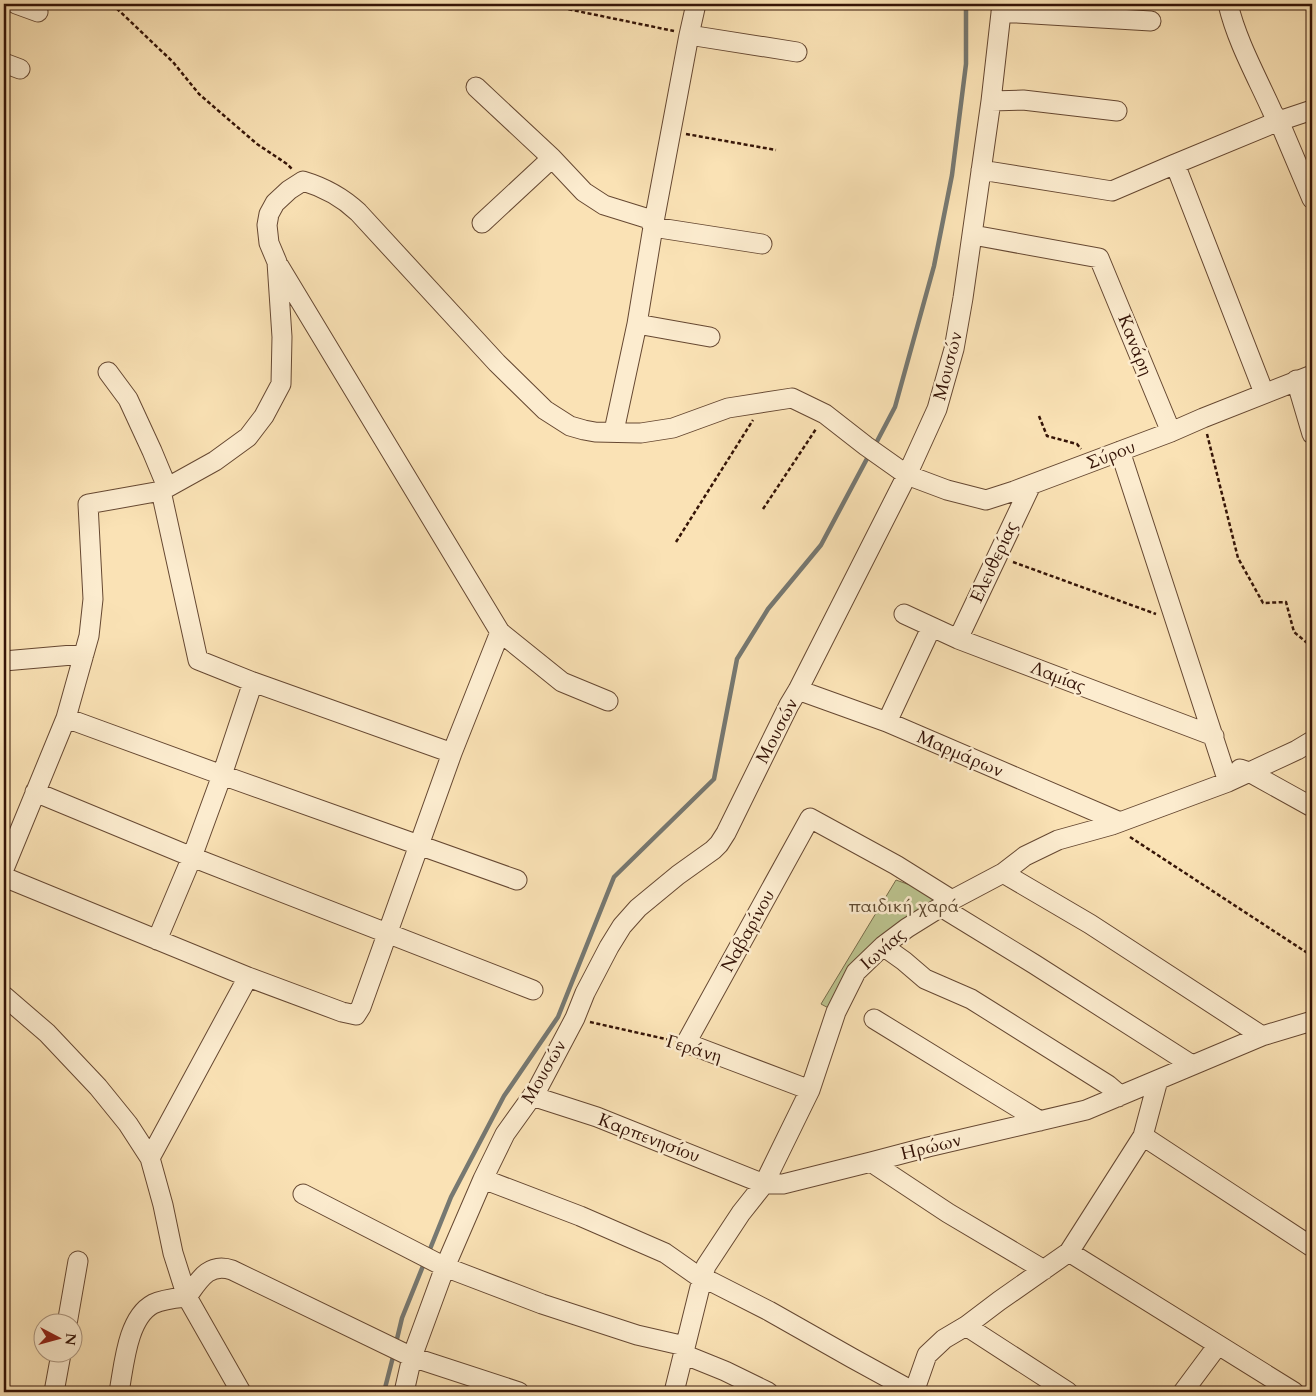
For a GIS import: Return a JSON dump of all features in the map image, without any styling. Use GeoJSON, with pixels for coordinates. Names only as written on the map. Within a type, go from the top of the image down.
{"type":"FeatureCollection","features":[{"type":"Feature","properties":{"kind":"street"},"geometry":{"type":"LineString","coordinates":[[16,4],[38,12]]}},
{"type":"Feature","properties":{"kind":"street"},"geometry":{"type":"LineString","coordinates":[[614,431],[637,324],[653,227],[696,4]]}},
{"type":"Feature","properties":{"kind":"street"},"geometry":{"type":"LineString","coordinates":[[1228,4],[1243,47],[1273,113],[1279,121],[1312,199]]}},
{"type":"Feature","properties":{"kind":"street"},"geometry":{"type":"LineString","coordinates":[[1002,8],[1151,22]]}},
{"type":"Feature","properties":{"kind":"street","name":"Μουσών"},"geometry":{"type":"LineString","coordinates":[[404,1392],[412,1357],[445,1267],[483,1179],[505,1134],[538,1088],[575,1018],[585,993],[622,926],[645,902],[720,844],[726,834],[789,705],[907,475],[937,410],[954,350],[973,235],[1002,8]]}},
{"type":"Feature","properties":{"kind":"street"},"geometry":{"type":"LineString","coordinates":[[689,35],[796,52]]}},
{"type":"Feature","properties":{"kind":"street"},"geometry":{"type":"LineString","coordinates":[[476,87],[552,158],[584,192],[604,205],[649,219],[653,227]]}},
{"type":"Feature","properties":{"kind":"street"},"geometry":{"type":"LineString","coordinates":[[991,102],[1023,100],[1117,111]]}},
{"type":"Feature","properties":{"kind":"street"},"geometry":{"type":"LineString","coordinates":[[981,170],[1112,191],[1279,121],[1312,110]]}},
{"type":"Feature","properties":{"kind":"street"},"geometry":{"type":"LineString","coordinates":[[482,223],[552,158]]}},
{"type":"Feature","properties":{"kind":"street"},"geometry":{"type":"LineString","coordinates":[[1175,164],[1264,393]]}},
{"type":"Feature","properties":{"kind":"street"},"geometry":{"type":"LineString","coordinates":[[303,181],[275,202],[270,214],[267,225],[269,243],[277,262],[500,632],[562,682],[608,701]]}},
{"type":"Feature","properties":{"kind":"street","name":"Σύρου"},"geometry":{"type":"LineString","coordinates":[[303,181],[318,186],[349,204],[358,212],[497,363],[545,410],[570,426],[595,432],[641,433],[673,428],[728,408],[792,398],[826,414],[907,475],[948,490],[986,500],[1171,432],[1304,377]]}},
{"type":"Feature","properties":{"kind":"street"},"geometry":{"type":"LineString","coordinates":[[653,227],[762,244]]}},
{"type":"Feature","properties":{"kind":"street","name":"Κανάρη"},"geometry":{"type":"LineString","coordinates":[[973,235],[1099,258],[1171,432]]}},
{"type":"Feature","properties":{"kind":"street"},"geometry":{"type":"LineString","coordinates":[[4,870],[66,718],[89,636],[93,599],[88,504],[164,489],[215,461],[248,437],[264,416],[281,384],[282,337],[277,262]]}},
{"type":"Feature","properties":{"kind":"street"},"geometry":{"type":"LineString","coordinates":[[637,324],[710,336]]}},
{"type":"Feature","properties":{"kind":"street"},"geometry":{"type":"LineString","coordinates":[[108,372],[128,399],[152,451],[164,489],[198,660],[252,682],[452,753]]}},
{"type":"Feature","properties":{"kind":"street"},"geometry":{"type":"LineString","coordinates":[[1304,377],[1312,434]]}},
{"type":"Feature","properties":{"kind":"street"},"geometry":{"type":"LineString","coordinates":[[1120,451],[1228,782]]}},
{"type":"Feature","properties":{"kind":"street","name":"Ελευθερίας"},"geometry":{"type":"LineString","coordinates":[[958,639],[1031,485]]}},
{"type":"Feature","properties":{"kind":"street","name":"Λαμίας"},"geometry":{"type":"LineString","coordinates":[[904,614],[958,639],[1214,736]]}},
{"type":"Feature","properties":{"kind":"street"},"geometry":{"type":"LineString","coordinates":[[887,722],[931,628]]}},
{"type":"Feature","properties":{"kind":"street"},"geometry":{"type":"LineString","coordinates":[[4,877],[248,977],[342,1012],[356,1015],[361,1007],[388,934],[452,753],[500,632]]}},
{"type":"Feature","properties":{"kind":"street"},"geometry":{"type":"LineString","coordinates":[[4,661],[84,654]]}},
{"type":"Feature","properties":{"kind":"street"},"geometry":{"type":"LineString","coordinates":[[157,940],[192,857],[222,775],[252,682]]}},
{"type":"Feature","properties":{"kind":"street","name":"Μαρμάρων"},"geometry":{"type":"LineString","coordinates":[[798,690],[887,722],[1116,823]]}},
{"type":"Feature","properties":{"kind":"street"},"geometry":{"type":"LineString","coordinates":[[66,718],[517,880]]}},
{"type":"Feature","properties":{"kind":"street","name":"Ιωνίας"},"geometry":{"type":"LineString","coordinates":[[764,1184],[810,1090],[836,1012],[856,972],[883,946],[907,928],[1003,873],[1025,856],[1058,840],[1116,823],[1228,782],[1312,742]]}},
{"type":"Feature","properties":{"kind":"street"},"geometry":{"type":"LineString","coordinates":[[1222,762],[1249,772],[1312,807]]}},
{"type":"Feature","properties":{"kind":"street"},"geometry":{"type":"LineString","coordinates":[[35,792],[192,857],[534,990]]}},
{"type":"Feature","properties":{"kind":"street","name":"Ναβαρίνου"},"geometry":{"type":"LineString","coordinates":[[686,1043],[810,818],[896,865],[947,904]]}},
{"type":"Feature","properties":{"kind":"street"},"geometry":{"type":"LineString","coordinates":[[1003,873],[1090,924],[1262,1036]]}},
{"type":"Feature","properties":{"kind":"street"},"geometry":{"type":"LineString","coordinates":[[947,904],[1050,974],[1192,1065]]}},
{"type":"Feature","properties":{"kind":"street"},"geometry":{"type":"LineString","coordinates":[[883,946],[925,979],[972,999],[1108,1085],[1115,1091],[1118,1097]]}},
{"type":"Feature","properties":{"kind":"street"},"geometry":{"type":"LineString","coordinates":[[150,1158],[248,977]]}},
{"type":"Feature","properties":{"kind":"street"},"geometry":{"type":"LineString","coordinates":[[4,997],[47,1034],[98,1087],[128,1124],[150,1158],[163,1205],[173,1253],[187,1297],[241,1392]]}},
{"type":"Feature","properties":{"kind":"street"},"geometry":{"type":"LineString","coordinates":[[874,1019],[1040,1121]]}},
{"type":"Feature","properties":{"kind":"street","name":"Ηρώων"},"geometry":{"type":"LineString","coordinates":[[764,1184],[783,1184],[928,1147],[1086,1110],[1262,1036],[1312,1021]]}},
{"type":"Feature","properties":{"kind":"street","name":"Γεράνη"},"geometry":{"type":"LineString","coordinates":[[686,1043],[810,1090]]}},
{"type":"Feature","properties":{"kind":"street"},"geometry":{"type":"LineString","coordinates":[[483,1179],[580,1216],[665,1253],[702,1279],[712,1282],[769,1311],[914,1392],[927,1355],[944,1339],[966,1326],[1069,1252],[1143,1136],[1158,1080]]}},
{"type":"Feature","properties":{"kind":"street","name":"Καρπενησίου"},"geometry":{"type":"LineString","coordinates":[[532,1096],[597,1117],[764,1184]]}},
{"type":"Feature","properties":{"kind":"street"},"geometry":{"type":"LineString","coordinates":[[1143,1136],[1312,1247]]}},
{"type":"Feature","properties":{"kind":"street"},"geometry":{"type":"LineString","coordinates":[[871,1162],[948,1213],[1044,1270]]}},
{"type":"Feature","properties":{"kind":"street"},"geometry":{"type":"LineString","coordinates":[[674,1392],[706,1266],[741,1213],[764,1184]]}},
{"type":"Feature","properties":{"kind":"street"},"geometry":{"type":"LineString","coordinates":[[303,1194],[445,1267],[542,1304],[684,1350],[768,1392]]}},
{"type":"Feature","properties":{"kind":"street"},"geometry":{"type":"LineString","coordinates":[[1069,1252],[1294,1392]]}},
{"type":"Feature","properties":{"kind":"street"},"geometry":{"type":"LineString","coordinates":[[69,1314],[78,1261]]}},
{"type":"Feature","properties":{"kind":"street"},"geometry":{"type":"LineString","coordinates":[[119,1392],[129,1341],[144,1310],[154,1303],[187,1297],[204,1275],[218,1267],[225,1268],[412,1357],[519,1392]]}},
{"type":"Feature","properties":{"kind":"street"},"geometry":{"type":"LineString","coordinates":[[966,1326],[1068,1392]]}},
{"type":"Feature","properties":{"kind":"street"},"geometry":{"type":"LineString","coordinates":[[1183,1392],[1204,1361],[1218,1345]]}},
{"type":"Feature","properties":{"kind":"street"},"geometry":{"type":"LineString","coordinates":[[54,1392],[59,1364]]}},
{"type":"Feature","properties":{"kind":"path"},"geometry":{"type":"LineString","coordinates":[[112,4],[173,62],[199,94],[257,144],[287,164],[303,181]]}},
{"type":"Feature","properties":{"kind":"path"},"geometry":{"type":"LineString","coordinates":[[543,4],[689,35]]}},
{"type":"Feature","properties":{"kind":"path"},"geometry":{"type":"LineString","coordinates":[[671,131],[776,150]]}},
{"type":"Feature","properties":{"kind":"path"},"geometry":{"type":"LineString","coordinates":[[676,542],[764,403]]}},
{"type":"Feature","properties":{"kind":"path"},"geometry":{"type":"LineString","coordinates":[[763,509],[826,414]]}},
{"type":"Feature","properties":{"kind":"path"},"geometry":{"type":"LineString","coordinates":[[1039,416],[1047,436],[1077,444],[1090,462]]}},
{"type":"Feature","properties":{"kind":"path"},"geometry":{"type":"LineString","coordinates":[[1203,418],[1238,558],[1263,603],[1286,602],[1294,632],[1312,647]]}},
{"type":"Feature","properties":{"kind":"path"},"geometry":{"type":"LineString","coordinates":[[998,556],[1175,621]]}},
{"type":"Feature","properties":{"kind":"path"},"geometry":{"type":"LineString","coordinates":[[1116,823],[1312,956]]}},
{"type":"Feature","properties":{"kind":"path","name":"Γεράνη"},"geometry":{"type":"LineString","coordinates":[[575,1018],[686,1043]]}},
{"type":"Feature","properties":{"kind":"green space","name":"παιδική χαρά"},"geometry":{"type":"Polygon","coordinates":[[[896,880],[952,900],[883,946],[836,1012],[821,1004],[896,880]]]}},
{"type":"Feature","properties":{"kind":"waterway"},"geometry":{"type":"LineString","coordinates":[[874,447],[895,407],[934,266],[952,175],[966,64],[966,4]]}},
{"type":"Feature","properties":{"kind":"waterway"},"geometry":{"type":"LineString","coordinates":[[428,1254],[451,1197],[504,1096],[558,1017],[614,877],[714,779],[737,659],[768,609],[821,545],[870,453]]}},
{"type":"Feature","properties":{"kind":"waterway"},"geometry":{"type":"LineString","coordinates":[[396,1343],[402,1318],[425,1261]]}},
{"type":"Feature","properties":{"kind":"waterway"},"geometry":{"type":"LineString","coordinates":[[384,1392],[394,1353]]}}]}
